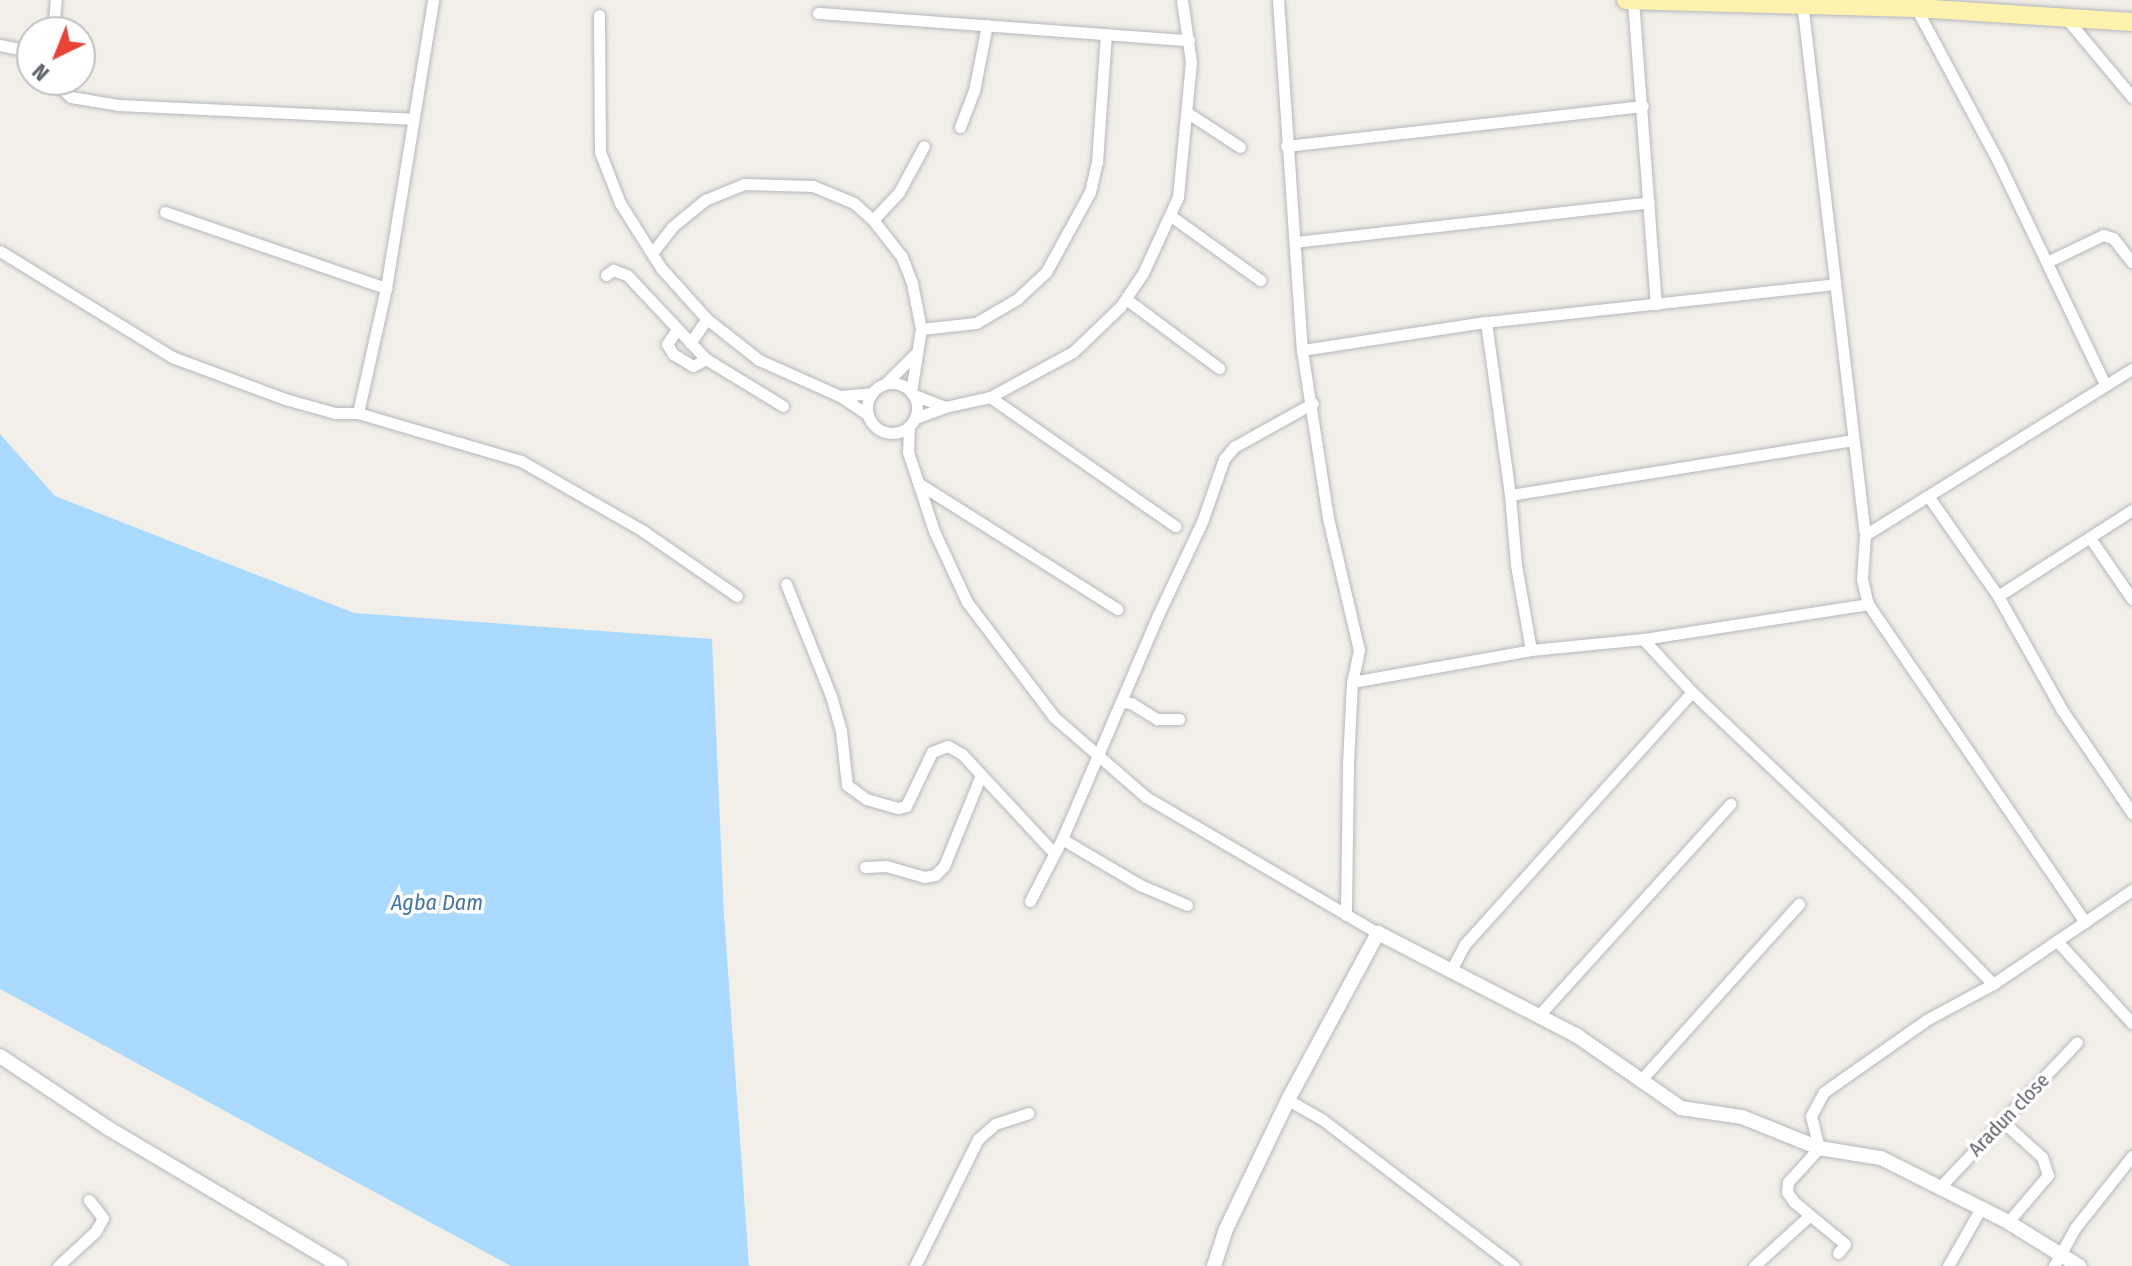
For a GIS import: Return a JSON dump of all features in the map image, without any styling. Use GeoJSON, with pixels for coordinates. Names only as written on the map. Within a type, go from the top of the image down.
{"type":"FeatureCollection","features":[{"type":"Feature","properties":{"kind":"main road"},"geometry":{"type":"LineString","coordinates":[[1626,0],[1916,8],[1960,5],[2132,22]]}},
{"type":"Feature","properties":{"kind":"street"},"geometry":{"type":"LineString","coordinates":[[358,413],[386,288],[433,0]]}},
{"type":"Feature","properties":{"kind":"street"},"geometry":{"type":"LineString","coordinates":[[891,433],[945,407],[990,397],[1073,352],[1126,299],[1178,197],[1188,113],[1189,40],[1182,0]]}},
{"type":"Feature","properties":{"kind":"street"},"geometry":{"type":"LineString","coordinates":[[1278,0],[1302,350],[1313,403],[1328,518],[1359,650],[1352,682],[1346,915]]}},
{"type":"Feature","properties":{"kind":"street"},"geometry":{"type":"LineString","coordinates":[[1633,0],[1656,304]]}},
{"type":"Feature","properties":{"kind":"street"},"geometry":{"type":"LineString","coordinates":[[1802,3],[1865,535],[1862,579],[1868,604],[2085,922]]}},
{"type":"Feature","properties":{"kind":"street"},"geometry":{"type":"LineString","coordinates":[[1916,8],[1997,159],[2105,384]]}},
{"type":"Feature","properties":{"kind":"street"},"geometry":{"type":"LineString","coordinates":[[818,13],[1189,40]]}},
{"type":"Feature","properties":{"kind":"street"},"geometry":{"type":"LineString","coordinates":[[599,15],[600,152],[620,203],[672,284],[707,319],[759,360],[840,396],[868,415],[874,425],[891,433],[908,452],[940,544],[984,628],[1054,717],[1097,756],[1146,797],[1378,933],[1576,1035],[1681,1108],[1742,1117],[1819,1148],[1881,1158],[2008,1222],[2058,1260],[2079,1266]]}},
{"type":"Feature","properties":{"kind":"street"},"geometry":{"type":"LineString","coordinates":[[2065,17],[2132,97]]}},
{"type":"Feature","properties":{"kind":"street"},"geometry":{"type":"LineString","coordinates":[[960,127],[974,91],[987,25]]}},
{"type":"Feature","properties":{"kind":"street"},"geometry":{"type":"LineString","coordinates":[[921,329],[976,323],[1017,299],[1046,272],[1090,192],[1097,162],[1106,34]]}},
{"type":"Feature","properties":{"kind":"street"},"geometry":{"type":"LineString","coordinates":[[70,96],[119,105],[412,119]]}},
{"type":"Feature","properties":{"kind":"street"},"geometry":{"type":"LineString","coordinates":[[1286,146],[1643,106]]}},
{"type":"Feature","properties":{"kind":"street"},"geometry":{"type":"LineString","coordinates":[[1188,113],[1240,147]]}},
{"type":"Feature","properties":{"kind":"street"},"geometry":{"type":"LineString","coordinates":[[873,220],[899,192],[924,146]]}},
{"type":"Feature","properties":{"kind":"street"},"geometry":{"type":"LineString","coordinates":[[652,253],[672,227],[705,200],[744,184],[813,186],[854,203],[873,220],[902,257],[912,283],[921,329],[914,355],[913,393],[917,406],[908,452]]}},
{"type":"Feature","properties":{"kind":"street"},"geometry":{"type":"LineString","coordinates":[[1295,242],[1649,202]]}},
{"type":"Feature","properties":{"kind":"street"},"geometry":{"type":"LineString","coordinates":[[165,212],[386,288]]}},
{"type":"Feature","properties":{"kind":"street"},"geometry":{"type":"LineString","coordinates":[[1171,216],[1260,280]]}},
{"type":"Feature","properties":{"kind":"street"},"geometry":{"type":"LineString","coordinates":[[2047,262],[2103,235],[2122,247],[2132,262]]}},
{"type":"Feature","properties":{"kind":"street"},"geometry":{"type":"LineString","coordinates":[[0,251],[172,357],[285,399],[335,413],[358,413],[521,461],[643,531],[737,596]]}},
{"type":"Feature","properties":{"kind":"street"},"geometry":{"type":"LineString","coordinates":[[606,275],[613,270],[627,275],[676,331],[706,359],[783,406]]}},
{"type":"Feature","properties":{"kind":"street"},"geometry":{"type":"LineString","coordinates":[[1302,350],[1486,322],[1834,284]]}},
{"type":"Feature","properties":{"kind":"street"},"geometry":{"type":"LineString","coordinates":[[1126,299],[1219,368]]}},
{"type":"Feature","properties":{"kind":"street"},"geometry":{"type":"LineString","coordinates":[[690,343],[707,319]]}},
{"type":"Feature","properties":{"kind":"street"},"geometry":{"type":"LineString","coordinates":[[1486,322],[1510,495],[1516,565],[1531,650]]}},
{"type":"Feature","properties":{"kind":"street"},"geometry":{"type":"LineString","coordinates":[[676,331],[667,344],[673,354],[693,366],[706,359]]}},
{"type":"Feature","properties":{"kind":"street"},"geometry":{"type":"LineString","coordinates":[[840,396],[872,393],[914,355]]}},
{"type":"Feature","properties":{"kind":"street"},"geometry":{"type":"LineString","coordinates":[[1865,535],[2132,369]]}},
{"type":"Feature","properties":{"kind":"street"},"geometry":{"type":"LineString","coordinates":[[886,383],[897,383],[945,407]]}},
{"type":"Feature","properties":{"kind":"street"},"geometry":{"type":"LineString","coordinates":[[868,415],[872,393]]}},
{"type":"Feature","properties":{"kind":"street"},"geometry":{"type":"LineString","coordinates":[[990,397],[1175,526]]}},
{"type":"Feature","properties":{"kind":"street"},"geometry":{"type":"LineString","coordinates":[[1030,901],[1062,839],[1202,522],[1224,459],[1234,447],[1313,403]]}},
{"type":"Feature","properties":{"kind":"street"},"geometry":{"type":"LineString","coordinates":[[1510,495],[1853,440]]}},
{"type":"Feature","properties":{"kind":"street"},"geometry":{"type":"LineString","coordinates":[[918,483],[1117,609]]}},
{"type":"Feature","properties":{"kind":"street"},"geometry":{"type":"LineString","coordinates":[[1928,496],[1998,596],[2062,710],[2132,813]]}},
{"type":"Feature","properties":{"kind":"street"},"geometry":{"type":"LineString","coordinates":[[1998,596],[2132,510]]}},
{"type":"Feature","properties":{"kind":"street"},"geometry":{"type":"LineString","coordinates":[[2090,538],[2132,599]]}},
{"type":"Feature","properties":{"kind":"street"},"geometry":{"type":"LineString","coordinates":[[786,584],[831,696],[841,731],[847,785],[856,794],[884,805],[906,806],[932,752],[941,747],[962,754],[1054,853]]}},
{"type":"Feature","properties":{"kind":"street"},"geometry":{"type":"LineString","coordinates":[[1352,682],[1531,650],[1643,639],[1868,604]]}},
{"type":"Feature","properties":{"kind":"street"},"geometry":{"type":"LineString","coordinates":[[1643,639],[1692,692],[1905,894],[1993,984]]}},
{"type":"Feature","properties":{"kind":"street"},"geometry":{"type":"LineString","coordinates":[[1450,972],[1465,944],[1692,692]]}},
{"type":"Feature","properties":{"kind":"street"},"geometry":{"type":"LineString","coordinates":[[1121,702],[1131,703],[1157,719],[1179,719]]}},
{"type":"Feature","properties":{"kind":"street"},"geometry":{"type":"LineString","coordinates":[[865,867],[886,866],[924,877],[935,875],[944,866],[981,775]]}},
{"type":"Feature","properties":{"kind":"street"},"geometry":{"type":"LineString","coordinates":[[1539,1015],[1730,804]]}},
{"type":"Feature","properties":{"kind":"street"},"geometry":{"type":"LineString","coordinates":[[1062,839],[1128,879],[1187,905]]}},
{"type":"Feature","properties":{"kind":"street"},"geometry":{"type":"LineString","coordinates":[[1819,1148],[1811,1116],[1824,1092],[1928,1019],[1993,984],[2132,890]]}},
{"type":"Feature","properties":{"kind":"street"},"geometry":{"type":"LineString","coordinates":[[1640,1081],[1799,904]]}},
{"type":"Feature","properties":{"kind":"street"},"geometry":{"type":"LineString","coordinates":[[1214,1266],[1226,1229],[1288,1100],[1378,933]]}},
{"type":"Feature","properties":{"kind":"street"},"geometry":{"type":"LineString","coordinates":[[2057,941],[2132,1023]]}},
{"type":"Feature","properties":{"kind":"street","name":"Aradun close"},"geometry":{"type":"LineString","coordinates":[[1940,1187],[2077,1042]]}},
{"type":"Feature","properties":{"kind":"street"},"geometry":{"type":"LineString","coordinates":[[0,1056],[108,1128],[340,1266]]}},
{"type":"Feature","properties":{"kind":"street"},"geometry":{"type":"LineString","coordinates":[[1288,1100],[1323,1120],[1514,1266]]}},
{"type":"Feature","properties":{"kind":"street"},"geometry":{"type":"LineString","coordinates":[[915,1266],[978,1139],[995,1124],[1028,1113]]}},
{"type":"Feature","properties":{"kind":"street"},"geometry":{"type":"LineString","coordinates":[[2003,1122],[2042,1157],[2048,1175],[2008,1222]]}},
{"type":"Feature","properties":{"kind":"street"},"geometry":{"type":"LineString","coordinates":[[1819,1148],[1788,1182],[1787,1192],[1809,1216],[1845,1244],[1838,1253]]}},
{"type":"Feature","properties":{"kind":"street"},"geometry":{"type":"LineString","coordinates":[[2058,1260],[2075,1228],[2132,1156]]}},
{"type":"Feature","properties":{"kind":"street"},"geometry":{"type":"LineString","coordinates":[[58,1266],[95,1232],[103,1218],[89,1200]]}},
{"type":"Feature","properties":{"kind":"street"},"geometry":{"type":"LineString","coordinates":[[1948,1266],[1981,1208]]}},
{"type":"Feature","properties":{"kind":"street"},"geometry":{"type":"LineString","coordinates":[[1754,1266],[1809,1216]]}},
{"type":"Feature","properties":{"kind":"water","name":"Agba Dam"},"geometry":{"type":"Polygon","coordinates":[[[0,434],[55,496],[354,613],[712,639],[724,915],[749,1266],[511,1266],[0,989],[0,434]]]}}]}
